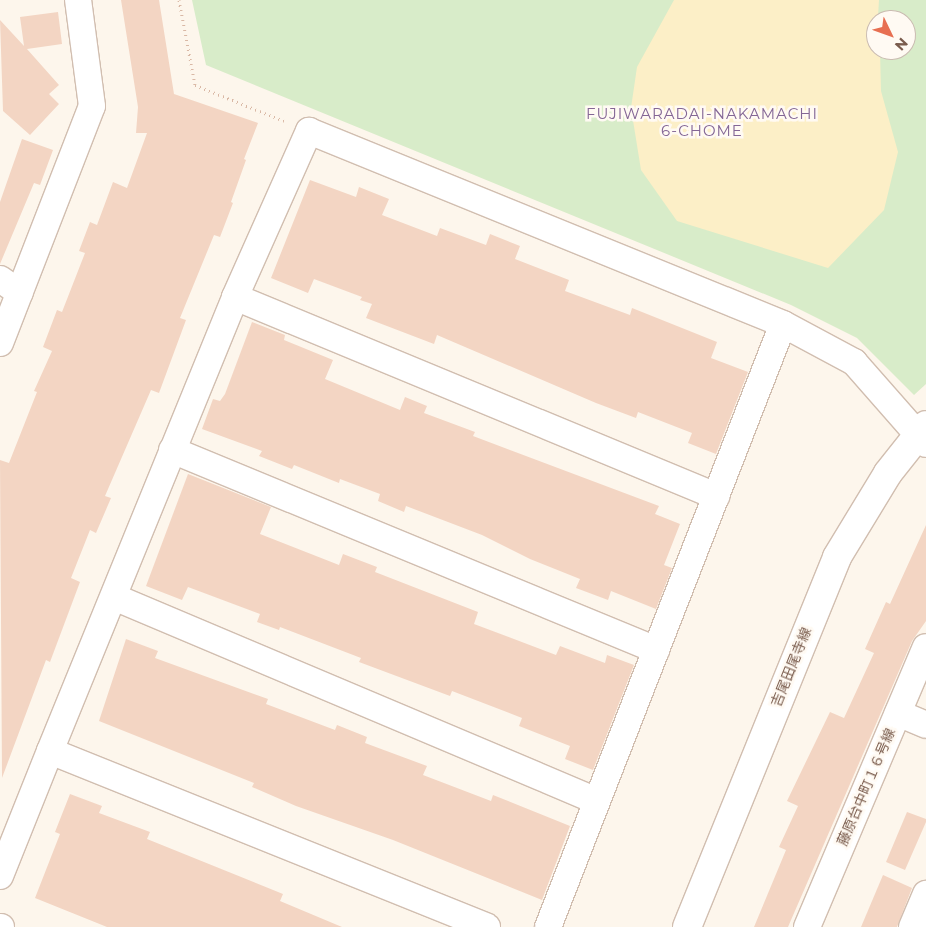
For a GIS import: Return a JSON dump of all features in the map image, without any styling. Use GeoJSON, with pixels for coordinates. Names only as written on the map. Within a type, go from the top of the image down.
{"type":"FeatureCollection","features":[{"type":"Feature","properties":{"kind":"street"},"geometry":{"type":"LineString","coordinates":[[0,343],[10,286],[92,106],[78,0]]}},
{"type":"Feature","properties":{"kind":"street"},"geometry":{"type":"LineString","coordinates":[[0,876],[235,297],[309,131],[783,324],[854,362],[923,434]]}},
{"type":"Feature","properties":{"kind":"street"},"geometry":{"type":"LineString","coordinates":[[235,297],[716,496]]}},
{"type":"Feature","properties":{"kind":"street"},"geometry":{"type":"LineString","coordinates":[[548,927],[783,324]]}},
{"type":"Feature","properties":{"kind":"street","name":"吉尾田尾寺線"},"geometry":{"type":"LineString","coordinates":[[687,927],[837,557],[888,473],[923,434]]}},
{"type":"Feature","properties":{"kind":"street"},"geometry":{"type":"LineString","coordinates":[[172,450],[656,650]]}},
{"type":"Feature","properties":{"kind":"street"},"geometry":{"type":"LineString","coordinates":[[114,597],[597,801]]}},
{"type":"Feature","properties":{"kind":"street","name":"藤原台中町１６号線"},"geometry":{"type":"LineString","coordinates":[[807,927],[926,648]]}},
{"type":"Feature","properties":{"kind":"street"},"geometry":{"type":"LineString","coordinates":[[898,713],[926,725]]}},
{"type":"Feature","properties":{"kind":"street"},"geometry":{"type":"LineString","coordinates":[[50,751],[487,927]]}},
{"type":"Feature","properties":{"kind":"street"},"geometry":{"type":"LineString","coordinates":[[912,927],[926,894]]}},
{"type":"Feature","properties":{"kind":"path"},"geometry":{"type":"LineString","coordinates":[[180,0],[195,85],[309,131]]}},
{"type":"Feature","properties":{"kind":"green space"},"geometry":{"type":"Polygon","coordinates":[[[192,0],[926,0],[926,384],[914,395],[857,338],[791,305],[206,65],[192,0]]]}},
{"type":"Feature","properties":{"kind":"sand"},"geometry":{"type":"Polygon","coordinates":[[[674,0],[879,0],[878,10],[866,10],[866,60],[880,60],[881,91],[898,152],[884,210],[828,268],[677,221],[641,170],[631,108],[637,67],[674,0]]]}},
{"type":"Feature","properties":{"kind":"building"},"geometry":{"type":"Polygon","coordinates":[[[121,0],[159,0],[174,94],[258,123],[244,159],[246,160],[231,202],[233,203],[220,237],[214,235],[180,318],[186,320],[159,393],[151,390],[105,496],[111,498],[96,533],[90,530],[71,578],[80,582],[50,662],[46,660],[2,778],[0,460],[9,463],[37,392],[34,391],[52,351],[43,347],[57,310],[62,312],[85,253],[79,251],[90,222],[97,225],[113,182],[127,188],[147,133],[136,133],[138,107],[121,0]]]}},
{"type":"Feature","properties":{"kind":"building"},"geometry":{"type":"Polygon","coordinates":[[[58,12],[62,44],[27,49],[59,85],[49,94],[59,104],[30,135],[3,111],[0,20],[24,46],[20,17],[58,12]]]}},
{"type":"Feature","properties":{"kind":"building"},"geometry":{"type":"Polygon","coordinates":[[[22,139],[53,150],[40,185],[34,183],[0,264],[0,202],[22,139]]]}},
{"type":"Feature","properties":{"kind":"building"},"geometry":{"type":"Polygon","coordinates":[[[310,180],[356,197],[359,187],[389,199],[382,215],[437,236],[440,228],[486,245],[490,234],[520,246],[515,259],[569,280],[565,291],[630,315],[632,308],[717,342],[711,358],[748,372],[716,454],[688,443],[692,433],[638,412],[636,418],[596,403],[437,335],[434,344],[366,318],[372,304],[360,300],[362,297],[314,279],[308,293],[271,278],[310,180]]]}},
{"type":"Feature","properties":{"kind":"building"},"geometry":{"type":"Polygon","coordinates":[[[252,322],[285,335],[284,340],[333,360],[325,379],[400,410],[405,397],[427,406],[424,413],[475,432],[473,436],[659,506],[655,514],[680,524],[664,565],[672,568],[656,609],[611,591],[608,600],[576,588],[580,579],[530,559],[482,535],[406,506],[404,512],[378,501],[380,494],[340,479],[339,483],[294,465],[292,469],[259,456],[262,451],[202,429],[213,399],[220,401],[225,394],[252,322]]]}},
{"type":"Feature","properties":{"kind":"building"},"geometry":{"type":"Polygon","coordinates":[[[188,474],[271,507],[260,534],[339,565],[343,554],[377,567],[375,572],[478,612],[474,624],[556,655],[560,646],[605,663],[607,655],[634,665],[593,770],[565,759],[570,746],[519,726],[522,718],[452,691],[450,696],[359,662],[361,658],[280,627],[279,630],[257,622],[260,614],[188,587],[182,600],[146,586],[188,474]]]}},
{"type":"Feature","properties":{"kind":"building"},"geometry":{"type":"Polygon","coordinates":[[[926,525],[926,621],[912,641],[788,927],[754,927],[786,850],[779,847],[798,806],[787,801],[830,712],[844,718],[874,653],[865,649],[886,602],[890,604],[926,525]]]}},
{"type":"Feature","properties":{"kind":"building"},"geometry":{"type":"Polygon","coordinates":[[[126,639],[158,651],[155,658],[268,699],[266,704],[335,730],[337,725],[367,737],[365,743],[427,766],[423,775],[491,801],[493,795],[570,826],[542,900],[393,840],[296,806],[252,787],[254,783],[99,721],[126,639]]]}},
{"type":"Feature","properties":{"kind":"building"},"geometry":{"type":"Polygon","coordinates":[[[70,794],[102,806],[99,813],[150,832],[147,839],[283,894],[280,901],[342,927],[107,927],[35,898],[60,834],[55,832],[70,794]]]}},
{"type":"Feature","properties":{"kind":"building"},"geometry":{"type":"Polygon","coordinates":[[[907,812],[926,819],[926,822],[905,870],[886,862],[907,812]]]}},
{"type":"Feature","properties":{"kind":"building"},"geometry":{"type":"Polygon","coordinates":[[[883,875],[912,888],[897,927],[861,927],[883,875]]]}},
{"type":"Feature","properties":{"kind":"district","name":"FUJIWARADAI-NAKAMACHI 6-CHOME"},"geometry":{"type":"Point","coordinates":[702,122]}}]}
